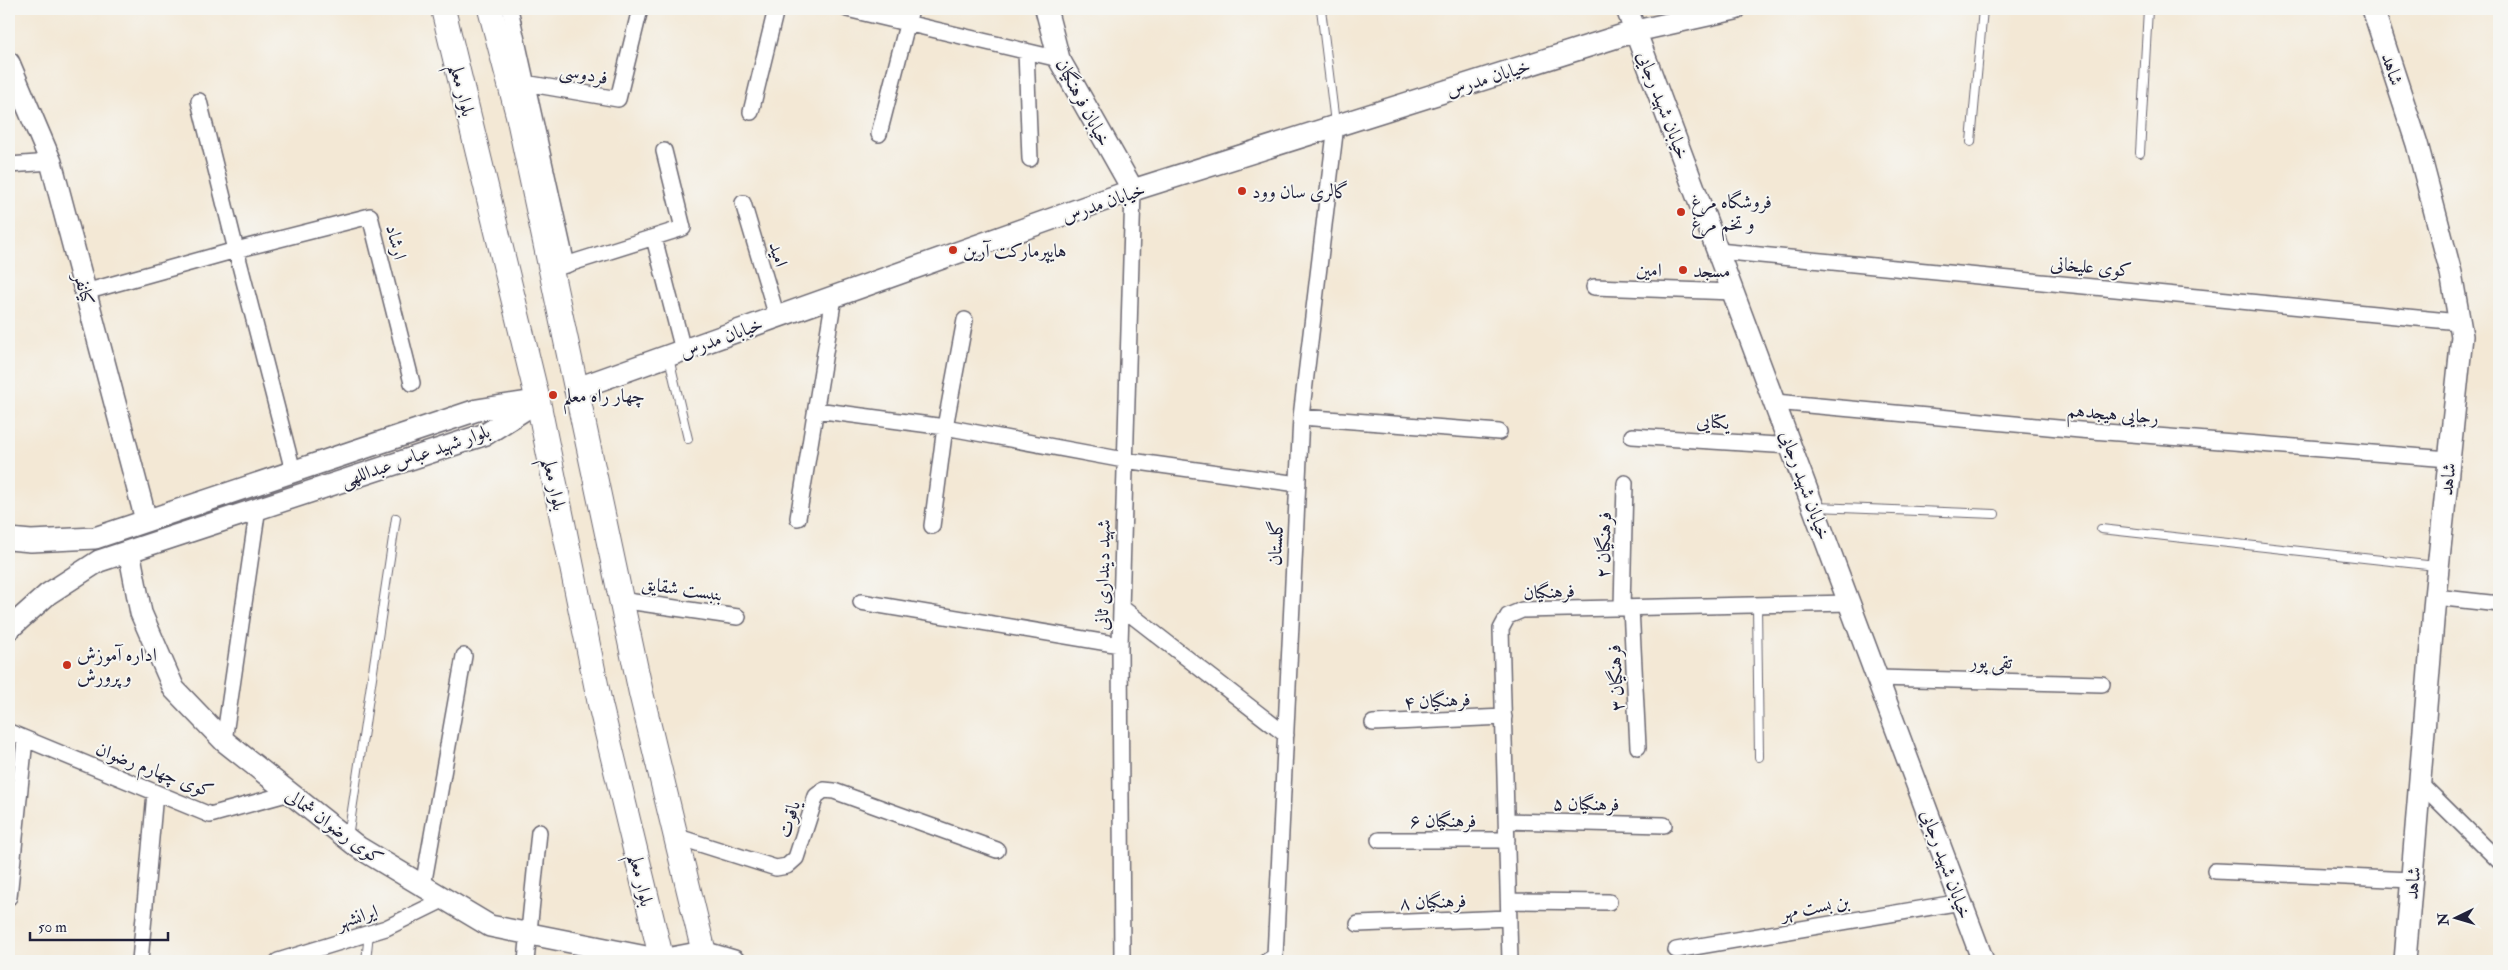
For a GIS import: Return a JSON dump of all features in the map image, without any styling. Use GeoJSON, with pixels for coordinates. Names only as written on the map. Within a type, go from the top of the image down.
{"type":"FeatureCollection","features":[{"type":"Feature","properties":{"kind":"main road","name":"بلوار معلم"},"geometry":{"type":"LineString","coordinates":[[443,9],[538,401],[600,704],[661,961]]}},
{"type":"Feature","properties":{"kind":"main road","name":"بلوار معلم"},"geometry":{"type":"LineString","coordinates":[[490,9],[519,82],[559,267],[575,389],[620,600],[704,957]]}},
{"type":"Feature","properties":{"kind":"main road"},"geometry":{"type":"LineString","coordinates":[[538,401],[575,389]]}},
{"type":"Feature","properties":{"kind":"street"},"geometry":{"type":"LineString","coordinates":[[510,9],[519,82]]}},
{"type":"Feature","properties":{"kind":"street","name":"فردوسی"},"geometry":{"type":"LineString","coordinates":[[519,82],[618,99],[640,9]]}},
{"type":"Feature","properties":{"kind":"street"},"geometry":{"type":"LineString","coordinates":[[751,112],[776,9]]}},
{"type":"Feature","properties":{"kind":"street"},"geometry":{"type":"LineString","coordinates":[[847,9],[909,16],[1059,59]]}},
{"type":"Feature","properties":{"kind":"street","name":"خیابان فرهنگیان"},"geometry":{"type":"LineString","coordinates":[[1046,9],[1059,59],[1133,190]]}},
{"type":"Feature","properties":{"kind":"street","name":"خیابان شهید رجایی"},"geometry":{"type":"LineString","coordinates":[[1627,9],[1983,961]]}},
{"type":"Feature","properties":{"kind":"street","name":"خیابان مدرس"},"geometry":{"type":"LineString","coordinates":[[575,389],[1133,190],[1636,31],[1735,9]]}},
{"type":"Feature","properties":{"kind":"street","name":"شاهد"},"geometry":{"type":"LineString","coordinates":[[2373,9],[2417,144],[2451,273],[2462,336],[2435,597],[2405,961]]}},
{"type":"Feature","properties":{"kind":"street"},"geometry":{"type":"LineString","coordinates":[[879,134],[909,16]]}},
{"type":"Feature","properties":{"kind":"street"},"geometry":{"type":"LineString","coordinates":[[1026,51],[1030,159]]}},
{"type":"Feature","properties":{"kind":"street","name":"کیانفر"},"geometry":{"type":"LineString","coordinates":[[9,63],[51,162],[146,520]]}},
{"type":"Feature","properties":{"kind":"street"},"geometry":{"type":"LineString","coordinates":[[199,101],[293,471]]}},
{"type":"Feature","properties":{"kind":"street","name":"گلستان"},"geometry":{"type":"LineString","coordinates":[[1267,961],[1275,956],[1301,417],[1336,125]]}},
{"type":"Feature","properties":{"kind":"street"},"geometry":{"type":"LineString","coordinates":[[559,267],[683,228],[664,151]]}},
{"type":"Feature","properties":{"kind":"street"},"geometry":{"type":"LineString","coordinates":[[9,165],[51,162]]}},
{"type":"Feature","properties":{"kind":"street","name":"شهید دینداری ثانی"},"geometry":{"type":"LineString","coordinates":[[1122,961],[1120,645],[1133,190]]}},
{"type":"Feature","properties":{"kind":"street","name":"امید"},"geometry":{"type":"LineString","coordinates":[[743,203],[777,317]]}},
{"type":"Feature","properties":{"kind":"street","name":"ارشاد"},"geometry":{"type":"LineString","coordinates":[[85,292],[236,250],[370,216],[412,383]]}},
{"type":"Feature","properties":{"kind":"street"},"geometry":{"type":"LineString","coordinates":[[654,238],[676,353]]}},
{"type":"Feature","properties":{"kind":"street","name":"کوی علیخانی"},"geometry":{"type":"LineString","coordinates":[[1718,251],[2459,322]]}},
{"type":"Feature","properties":{"kind":"street","name":"امین"},"geometry":{"type":"LineString","coordinates":[[1594,287],[1734,292]]}},
{"type":"Feature","properties":{"kind":"street"},"geometry":{"type":"LineString","coordinates":[[798,518],[834,297]]}},
{"type":"Feature","properties":{"kind":"street"},"geometry":{"type":"LineString","coordinates":[[932,526],[945,427],[966,320]]}},
{"type":"Feature","properties":{"kind":"street","name":"بلوار شهید عباس عبداللهی"},"geometry":{"type":"LineString","coordinates":[[9,539],[32,541],[95,538],[477,410],[538,401]]}},
{"type":"Feature","properties":{"kind":"street","name":"بلوار شهید عباس عبداللهی"},"geometry":{"type":"LineString","coordinates":[[9,629],[48,594],[99,561],[258,507],[486,434],[538,401]]}},
{"type":"Feature","properties":{"kind":"street","name":"رجایی هیجدهم"},"geometry":{"type":"LineString","coordinates":[[1775,402],[2080,430],[2449,459]]}},
{"type":"Feature","properties":{"kind":"street"},"geometry":{"type":"LineString","coordinates":[[816,410],[945,427],[1124,460],[1298,484]]}},
{"type":"Feature","properties":{"kind":"street"},"geometry":{"type":"LineString","coordinates":[[1301,417],[1499,432]]}},
{"type":"Feature","properties":{"kind":"street","name":"یکتایی"},"geometry":{"type":"LineString","coordinates":[[1632,436],[1792,446]]}},
{"type":"Feature","properties":{"kind":"street","name":"فرهنگیان ۲"},"geometry":{"type":"LineString","coordinates":[[1625,483],[1626,608]]}},
{"type":"Feature","properties":{"kind":"street"},"geometry":{"type":"LineString","coordinates":[[224,741],[258,507]]}},
{"type":"Feature","properties":{"kind":"street","name":"کوی رضوان شمالی"},"geometry":{"type":"LineString","coordinates":[[129,551],[142,613],[174,690],[224,741],[348,839],[490,926],[528,933],[621,957],[661,961]]}},
{"type":"Feature","properties":{"kind":"street"},"geometry":{"type":"LineString","coordinates":[[2435,597],[2499,604]]}},
{"type":"Feature","properties":{"kind":"street","name":"بنبست شقایق"},"geometry":{"type":"LineString","coordinates":[[620,600],[738,617]]}},
{"type":"Feature","properties":{"kind":"street"},"geometry":{"type":"LineString","coordinates":[[861,602],[1120,645]]}},
{"type":"Feature","properties":{"kind":"street","name":"فرهنگیان"},"geometry":{"type":"LineString","coordinates":[[1510,961],[1501,629],[1508,616],[1522,610],[1850,603]]}},
{"type":"Feature","properties":{"kind":"street"},"geometry":{"type":"LineString","coordinates":[[1121,607],[1286,735]]}},
{"type":"Feature","properties":{"kind":"street","name":"فرهنگیان ۳"},"geometry":{"type":"LineString","coordinates":[[1626,608],[1638,747]]}},
{"type":"Feature","properties":{"kind":"street"},"geometry":{"type":"LineString","coordinates":[[423,886],[464,656]]}},
{"type":"Feature","properties":{"kind":"street","name":"تقی پور"},"geometry":{"type":"LineString","coordinates":[[1878,678],[2102,684]]}},
{"type":"Feature","properties":{"kind":"street","name":"فرهنگیان ۴"},"geometry":{"type":"LineString","coordinates":[[1373,723],[1504,717]]}},
{"type":"Feature","properties":{"kind":"street","name":"کوی چهارم رضوان"},"geometry":{"type":"LineString","coordinates":[[9,732],[210,815],[290,793]]}},
{"type":"Feature","properties":{"kind":"street"},"geometry":{"type":"LineString","coordinates":[[9,897],[25,739]]}},
{"type":"Feature","properties":{"kind":"street"},"geometry":{"type":"LineString","coordinates":[[2420,783],[2499,862]]}},
{"type":"Feature","properties":{"kind":"street","name":"یاقوت"},"geometry":{"type":"LineString","coordinates":[[675,836],[776,868],[787,866],[796,858],[816,796],[824,790],[834,791],[997,850]]}},
{"type":"Feature","properties":{"kind":"street"},"geometry":{"type":"LineString","coordinates":[[140,961],[155,792]]}},
{"type":"Feature","properties":{"kind":"street","name":"فرهنگیان ۵"},"geometry":{"type":"LineString","coordinates":[[1507,821],[1664,825]]}},
{"type":"Feature","properties":{"kind":"street"},"geometry":{"type":"LineString","coordinates":[[526,961],[539,832]]}},
{"type":"Feature","properties":{"kind":"street","name":"فرهنگیان ۶"},"geometry":{"type":"LineString","coordinates":[[1379,840],[1507,840]]}},
{"type":"Feature","properties":{"kind":"street"},"geometry":{"type":"LineString","coordinates":[[2215,871],[2412,880]]}},
{"type":"Feature","properties":{"kind":"street","name":"ایرانشهر"},"geometry":{"type":"LineString","coordinates":[[278,961],[386,928],[445,899]]}},
{"type":"Feature","properties":{"kind":"street"},"geometry":{"type":"LineString","coordinates":[[1509,901],[1609,902]]}},
{"type":"Feature","properties":{"kind":"street","name":"بن بست مهر"},"geometry":{"type":"LineString","coordinates":[[1676,950],[1961,902]]}},
{"type":"Feature","properties":{"kind":"street","name":"فرهنگیان ۸"},"geometry":{"type":"LineString","coordinates":[[1358,924],[1509,918]]}},
{"type":"Feature","properties":{"kind":"street"},"geometry":{"type":"LineString","coordinates":[[661,961],[704,957],[734,961]]}},
{"type":"Feature","properties":{"kind":"lane"},"geometry":{"type":"LineString","coordinates":[[1321,9],[1336,125]]}},
{"type":"Feature","properties":{"kind":"lane"},"geometry":{"type":"LineString","coordinates":[[1971,142],[1982,9]]}},
{"type":"Feature","properties":{"kind":"lane"},"geometry":{"type":"LineString","coordinates":[[2140,153],[2148,9]]}},
{"type":"Feature","properties":{"kind":"lane"},"geometry":{"type":"LineString","coordinates":[[676,353],[688,440]]}},
{"type":"Feature","properties":{"kind":"lane"},"geometry":{"type":"LineString","coordinates":[[1814,507],[1995,514]]}},
{"type":"Feature","properties":{"kind":"lane"},"geometry":{"type":"LineString","coordinates":[[348,839],[396,518]]}},
{"type":"Feature","properties":{"kind":"lane"},"geometry":{"type":"LineString","coordinates":[[2101,529],[2438,566]]}},
{"type":"Feature","properties":{"kind":"lane"},"geometry":{"type":"LineString","coordinates":[[1757,605],[1759,757]]}},
{"type":"Feature","properties":{"kind":"lane"},"geometry":{"type":"LineString","coordinates":[[366,961],[369,933]]}},
{"type":"Feature","properties":{"kind":"place","name":"گالری سان وود"},"geometry":{"type":"Point","coordinates":[1242,191]}},
{"type":"Feature","properties":{"kind":"place","name":"فروشگاه مرغ و تخم مرغ"},"geometry":{"type":"Point","coordinates":[1681,212]}},
{"type":"Feature","properties":{"kind":"place","name":"هایپرمارکت آرین"},"geometry":{"type":"Point","coordinates":[953,250]}},
{"type":"Feature","properties":{"kind":"place","name":"مسجد"},"geometry":{"type":"Point","coordinates":[1683,270]}},
{"type":"Feature","properties":{"kind":"place","name":"چهار راه معلم"},"geometry":{"type":"Point","coordinates":[553,395]}},
{"type":"Feature","properties":{"kind":"place","name":"اداره آموزش و پرورش"},"geometry":{"type":"Point","coordinates":[67,665]}}]}
